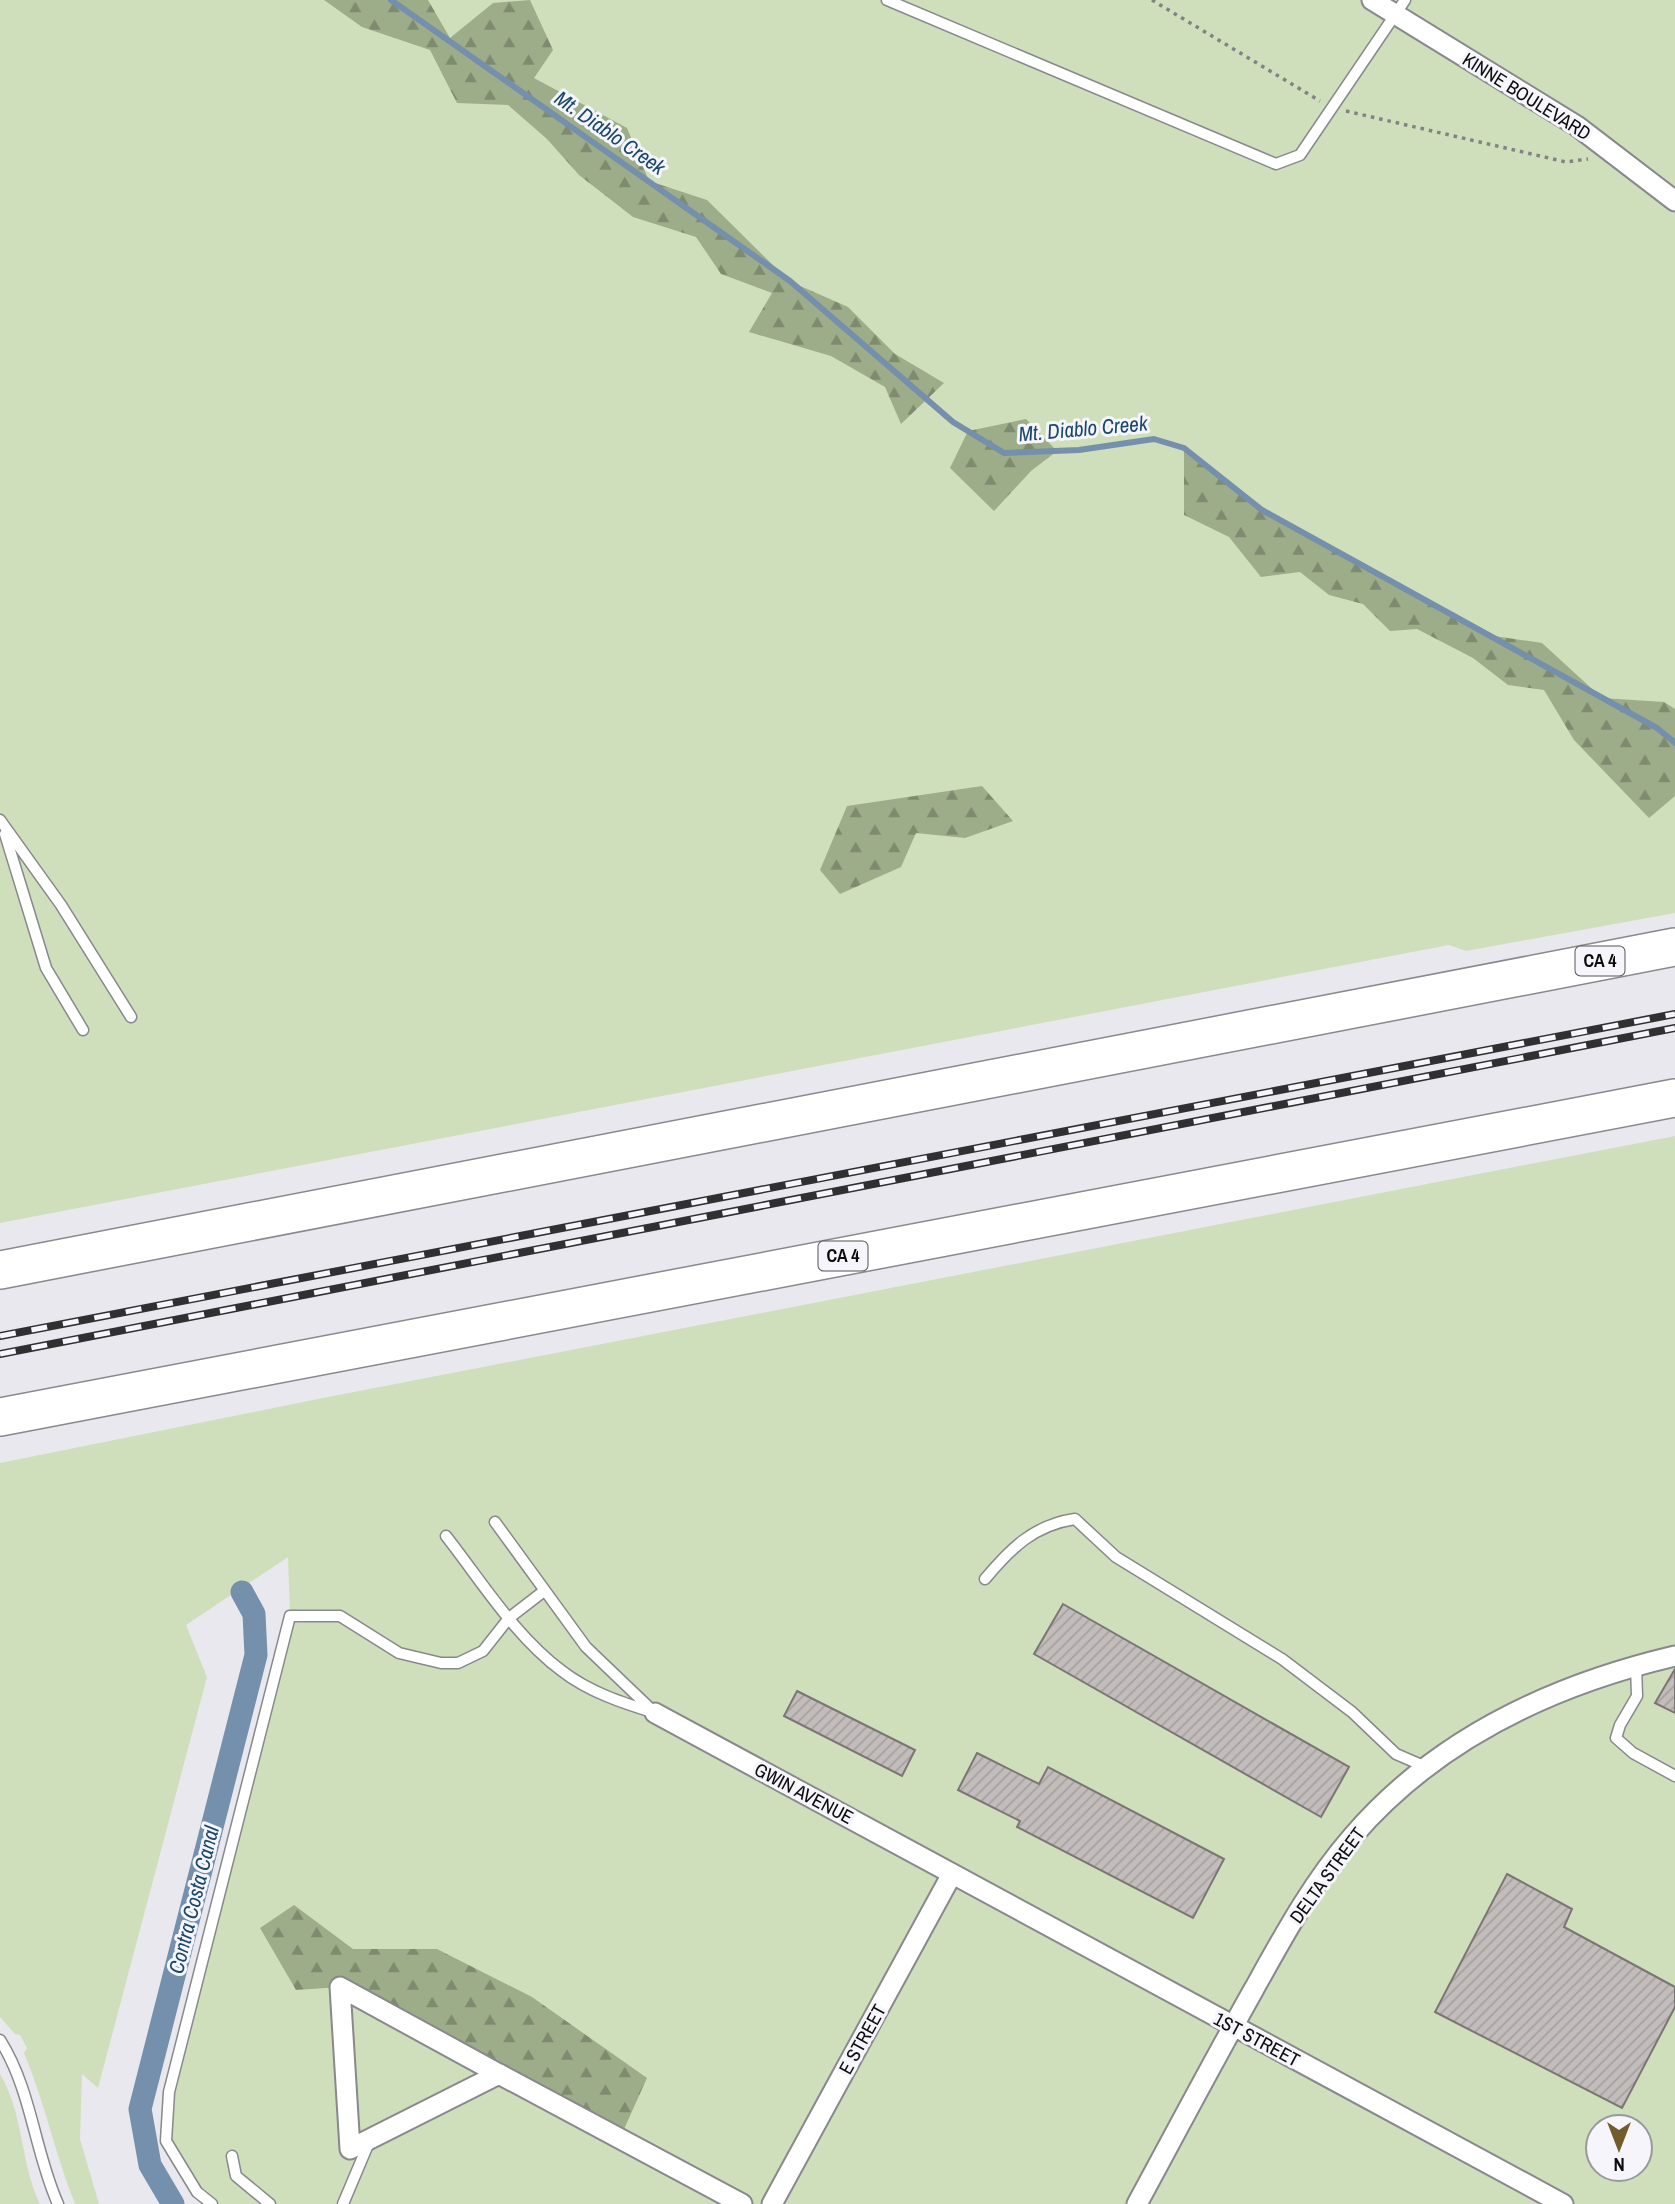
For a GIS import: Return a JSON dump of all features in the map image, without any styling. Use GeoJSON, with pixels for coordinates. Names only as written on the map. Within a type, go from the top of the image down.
{"type":"FeatureCollection","features":[{"type":"Feature","properties":{"kind":"highway","name":"CA 4"},"geometry":{"type":"LineString","coordinates":[[0,1270],[1675,947]]}},
{"type":"Feature","properties":{"kind":"highway","name":"CA 4"},"geometry":{"type":"LineString","coordinates":[[0,1417],[1675,1098]]}},
{"type":"Feature","properties":{"kind":"street","name":"KINNE BOULEVARD"},"geometry":{"type":"LineString","coordinates":[[1372,0],[1400,7],[1577,125],[1675,201]]}},
{"type":"Feature","properties":{"kind":"street","name":"DELTA STREET"},"geometry":{"type":"LineString","coordinates":[[1137,2204],[1233,2026],[1316,1884],[1352,1838],[1388,1799],[1465,1739],[1503,1717],[1599,1677],[1675,1656]]}},
{"type":"Feature","properties":{"kind":"street","name":"GWIN AVENUE"},"geometry":{"type":"LineString","coordinates":[[655,1713],[952,1874]]}},
{"type":"Feature","properties":{"kind":"street","name":"1ST STREET"},"geometry":{"type":"LineString","coordinates":[[952,1874],[1563,2204]]}},
{"type":"Feature","properties":{"kind":"street","name":"E STREET"},"geometry":{"type":"LineString","coordinates":[[772,2204],[952,1874]]}},
{"type":"Feature","properties":{"kind":"street"},"geometry":{"type":"LineString","coordinates":[[499,2074],[350,2149],[340,1987],[742,2204]]}},
{"type":"Feature","properties":{"kind":"lane"},"geometry":{"type":"LineString","coordinates":[[887,0],[1276,164],[1300,155],[1400,7]]}},
{"type":"Feature","properties":{"kind":"lane"},"geometry":{"type":"LineString","coordinates":[[0,820],[61,905],[131,1017]]}},
{"type":"Feature","properties":{"kind":"lane"},"geometry":{"type":"LineString","coordinates":[[0,820],[46,968],[83,1030]]}},
{"type":"Feature","properties":{"kind":"lane"},"geometry":{"type":"LineString","coordinates":[[985,1579],[1008,1551],[1032,1532],[1075,1519],[1116,1557],[1282,1659],[1352,1713],[1396,1754],[1426,1768]]}},
{"type":"Feature","properties":{"kind":"lane"},"geometry":{"type":"LineString","coordinates":[[495,1522],[586,1647],[655,1713]]}},
{"type":"Feature","properties":{"kind":"lane"},"geometry":{"type":"LineString","coordinates":[[446,1536],[509,1618],[562,1672],[593,1690],[655,1713]]}},
{"type":"Feature","properties":{"kind":"lane"},"geometry":{"type":"LineString","coordinates":[[212,2204],[197,2192],[166,2141],[169,2092],[290,1616],[340,1616],[399,1653],[441,1663],[458,1662],[483,1651],[509,1618],[544,1591]]}},
{"type":"Feature","properties":{"kind":"lane"},"geometry":{"type":"LineString","coordinates":[[1636,1666],[1637,1696],[1620,1725],[1616,1738],[1633,1754],[1675,1776]]}},
{"type":"Feature","properties":{"kind":"lane"},"geometry":{"type":"LineString","coordinates":[[0,2040],[25,2091],[44,2167],[58,2204]]}},
{"type":"Feature","properties":{"kind":"lane"},"geometry":{"type":"LineString","coordinates":[[342,2204],[371,2139]]}},
{"type":"Feature","properties":{"kind":"lane"},"geometry":{"type":"LineString","coordinates":[[232,2156],[236,2176],[270,2204]]}},
{"type":"Feature","properties":{"kind":"path"},"geometry":{"type":"LineString","coordinates":[[1152,0],[1332,108],[1566,162],[1617,154]]}},
{"type":"Feature","properties":{"kind":"green space"},"geometry":{"type":"Polygon","coordinates":[[[0,0],[1675,0],[1675,913],[1466,951],[1449,945],[0,1223],[0,0]]]}},
{"type":"Feature","properties":{"kind":"green space"},"geometry":{"type":"Polygon","coordinates":[[[324,0],[428,0],[450,38],[493,3],[530,0],[553,50],[534,78],[627,128],[649,181],[707,200],[789,281],[848,307],[895,354],[944,383],[901,424],[885,387],[831,356],[749,332],[772,293],[721,274],[696,237],[633,217],[579,175],[547,139],[508,105],[457,103],[430,50],[362,27],[324,0]]]}},
{"type":"Feature","properties":{"kind":"green space"},"geometry":{"type":"Polygon","coordinates":[[[1026,419],[1057,451],[1031,471],[994,511],[950,468],[968,431],[1026,419]]]}},
{"type":"Feature","properties":{"kind":"green space"},"geometry":{"type":"Polygon","coordinates":[[[1184,448],[1262,510],[1488,635],[1542,643],[1602,698],[1664,702],[1675,709],[1675,796],[1649,818],[1574,740],[1544,690],[1508,685],[1473,658],[1417,629],[1390,631],[1363,604],[1329,595],[1300,572],[1261,577],[1229,537],[1184,515],[1184,448]]]}},
{"type":"Feature","properties":{"kind":"green space"},"geometry":{"type":"Polygon","coordinates":[[[982,786],[1013,821],[965,838],[916,833],[901,867],[840,894],[820,870],[847,806],[982,786]]]}},
{"type":"Feature","properties":{"kind":"green space"},"geometry":{"type":"Polygon","coordinates":[[[1675,1136],[1675,2204],[213,2204],[197,2192],[166,2141],[169,2092],[290,1616],[288,1557],[186,1625],[207,1677],[98,2088],[82,2074],[80,2139],[99,2204],[75,2204],[24,2053],[27,2048],[20,2035],[15,2034],[0,2017],[0,1463],[1675,1136]]]}},
{"type":"Feature","properties":{"kind":"green space"},"geometry":{"type":"Polygon","coordinates":[[[294,1905],[353,1949],[437,1949],[532,1997],[647,2078],[620,2138],[341,1987],[296,1990],[260,1928],[294,1905]]]}},
{"type":"Feature","properties":{"kind":"green space"},"geometry":{"type":"Polygon","coordinates":[[[0,2074],[14,2105],[29,2172],[40,2204],[0,2204],[0,2074]]]}},
{"type":"Feature","properties":{"kind":"building"},"geometry":{"type":"Polygon","coordinates":[[[1063,1604],[1349,1767],[1321,1817],[1034,1654],[1063,1604]]]}},
{"type":"Feature","properties":{"kind":"building"},"geometry":{"type":"Polygon","coordinates":[[[1675,1669],[1675,1713],[1655,1703],[1675,1669]]]}},
{"type":"Feature","properties":{"kind":"building"},"geometry":{"type":"Polygon","coordinates":[[[797,1691],[915,1750],[902,1776],[784,1716],[797,1691]]]}},
{"type":"Feature","properties":{"kind":"building"},"geometry":{"type":"Polygon","coordinates":[[[977,1753],[1039,1784],[1048,1767],[1224,1859],[1193,1918],[1017,1827],[1020,1821],[958,1790],[977,1753]]]}},
{"type":"Feature","properties":{"kind":"building"},"geometry":{"type":"Polygon","coordinates":[[[1507,1874],[1572,1909],[1564,1927],[1675,1987],[1675,2007],[1622,2108],[1435,2012],[1507,1874]]]}},
{"type":"Feature","properties":{"kind":"waterway","name":"Mt. Diablo Creek"},"geometry":{"type":"LineString","coordinates":[[391,0],[790,281],[953,422],[1004,453],[1079,450],[1154,439],[1184,448],[1262,510],[1657,728],[1675,743]]}},
{"type":"Feature","properties":{"kind":"waterway","name":"Contra Costa Canal"},"geometry":{"type":"LineString","coordinates":[[173,2204],[150,2165],[140,2109],[256,1655],[254,1614],[242,1592]]}},
{"type":"Feature","properties":{"kind":"railway"},"geometry":{"type":"LineString","coordinates":[[0,1336],[1675,1014]]}},
{"type":"Feature","properties":{"kind":"railway"},"geometry":{"type":"LineString","coordinates":[[0,1354],[1675,1028]]}}]}
